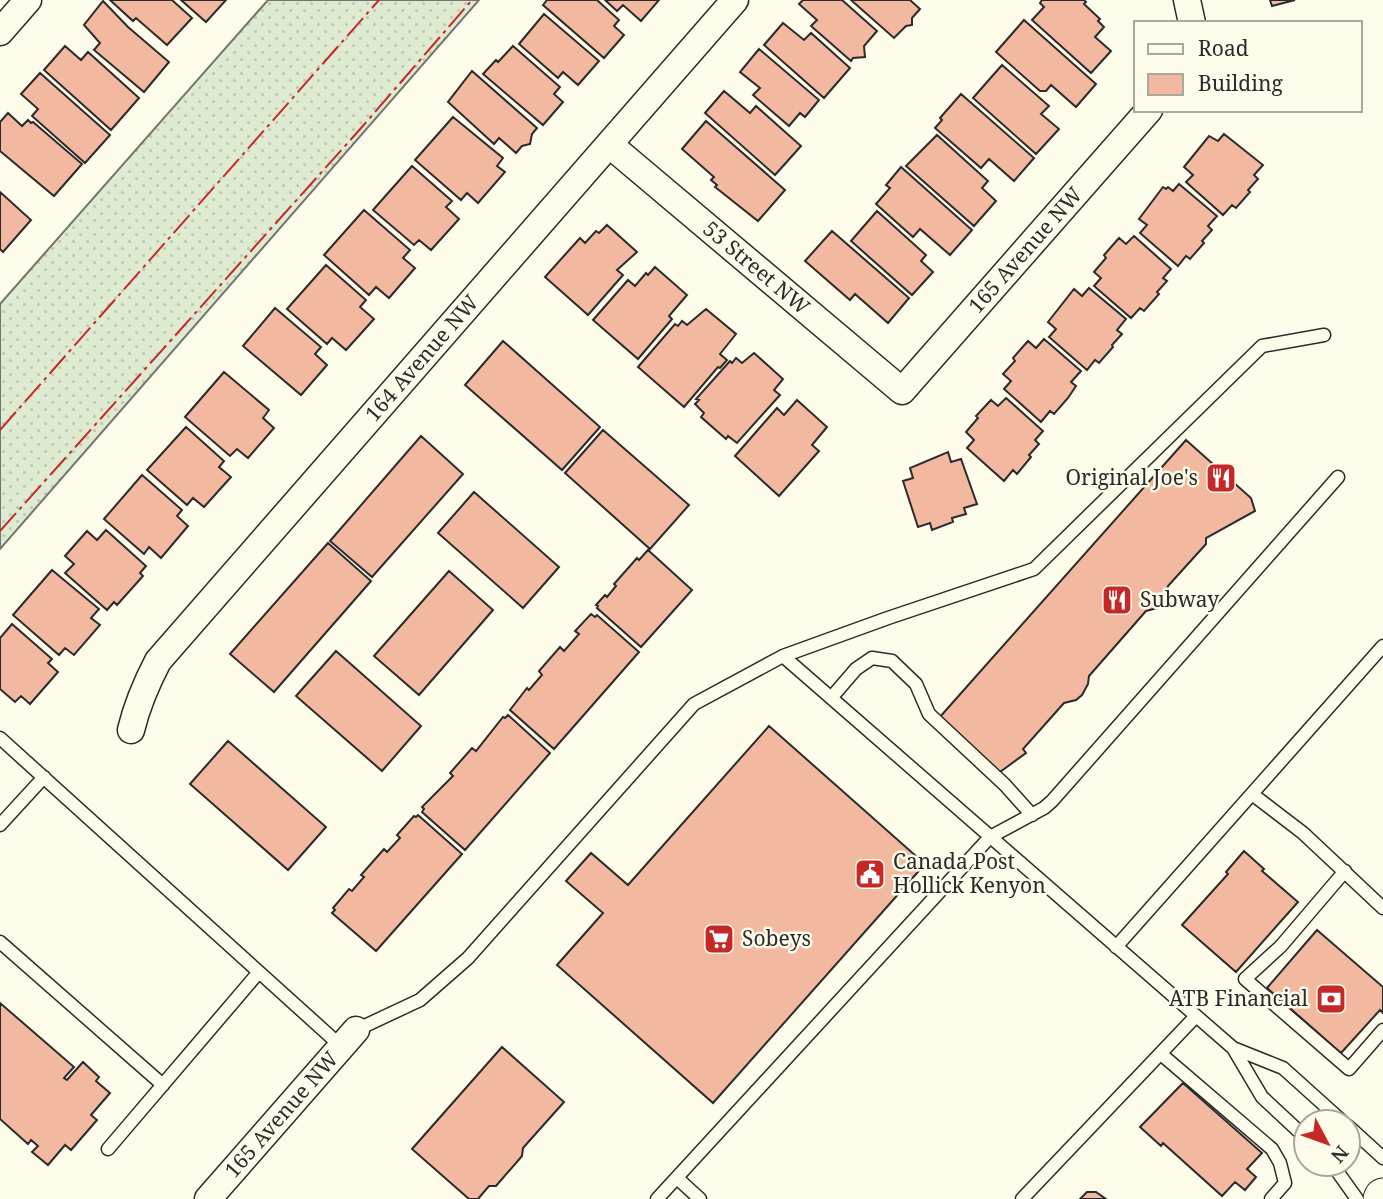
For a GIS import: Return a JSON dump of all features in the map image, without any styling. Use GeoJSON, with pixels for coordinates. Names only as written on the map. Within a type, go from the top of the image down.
{"type":"FeatureCollection","features":[{"type":"Feature","properties":{"kind":"street"},"geometry":{"type":"LineString","coordinates":[[0,32],[28,0]]}},
{"type":"Feature","properties":{"kind":"street","name":"164 Avenue NW"},"geometry":{"type":"LineString","coordinates":[[131,730],[145,685],[158,661],[735,0]]}},
{"type":"Feature","properties":{"kind":"street"},"geometry":{"type":"LineString","coordinates":[[1187,0],[1192,21]]}},
{"type":"Feature","properties":{"kind":"street","name":"165 Avenue NW"},"geometry":{"type":"LineString","coordinates":[[902,391],[1147,112]]}},
{"type":"Feature","properties":{"kind":"street","name":"53 Street NW"},"geometry":{"type":"LineString","coordinates":[[610,145],[902,391]]}},
{"type":"Feature","properties":{"kind":"street","name":"165 Avenue NW"},"geometry":{"type":"LineString","coordinates":[[208,1199],[349,1038]]}},
{"type":"Feature","properties":{"kind":"lane"},"geometry":{"type":"LineString","coordinates":[[0,738],[259,972],[349,1038],[421,1000],[468,958],[694,704],[783,656],[1034,569],[1262,346],[1324,335]]}},
{"type":"Feature","properties":{"kind":"lane"},"geometry":{"type":"LineString","coordinates":[[657,1199],[990,837],[1052,801],[1338,477]]}},
{"type":"Feature","properties":{"kind":"lane"},"geometry":{"type":"LineString","coordinates":[[1116,947],[1383,646]]}},
{"type":"Feature","properties":{"kind":"lane"},"geometry":{"type":"LineString","coordinates":[[783,656],[1233,1048],[1262,1097],[1292,1125]]}},
{"type":"Feature","properties":{"kind":"lane"},"geometry":{"type":"LineString","coordinates":[[831,698],[856,669],[872,658],[892,662],[916,684],[929,715],[1005,785],[1032,815]]}},
{"type":"Feature","properties":{"kind":"lane"},"geometry":{"type":"LineString","coordinates":[[0,825],[44,777]]}},
{"type":"Feature","properties":{"kind":"lane"},"geometry":{"type":"LineString","coordinates":[[1252,794],[1303,833],[1383,908]]}},
{"type":"Feature","properties":{"kind":"lane"},"geometry":{"type":"LineString","coordinates":[[1345,871],[1281,946],[1245,979],[1349,1069],[1383,1030]]}},
{"type":"Feature","properties":{"kind":"lane"},"geometry":{"type":"LineString","coordinates":[[0,942],[163,1085]]}},
{"type":"Feature","properties":{"kind":"lane"},"geometry":{"type":"LineString","coordinates":[[108,1149],[259,972]]}},
{"type":"Feature","properties":{"kind":"lane"},"geometry":{"type":"LineString","coordinates":[[1021,1199],[1196,1016]]}},
{"type":"Feature","properties":{"kind":"lane"},"geometry":{"type":"LineString","coordinates":[[1233,1048],[1283,1068],[1327,1108]]}},
{"type":"Feature","properties":{"kind":"lane"},"geometry":{"type":"LineString","coordinates":[[1160,1054],[1272,1149],[1280,1163],[1285,1183],[1271,1199]]}},
{"type":"Feature","properties":{"kind":"lane"},"geometry":{"type":"LineString","coordinates":[[1362,1139],[1383,1158]]}},
{"type":"Feature","properties":{"kind":"lane"},"geometry":{"type":"LineString","coordinates":[[677,1178],[701,1199]]}},
{"type":"Feature","properties":{"kind":"lane"},"geometry":{"type":"LineString","coordinates":[[1342,1178],[1357,1199]]}},
{"type":"Feature","properties":{"kind":"green space"},"geometry":{"type":"Polygon","coordinates":[[[268,0],[479,0],[0,549],[0,304],[268,0]]]}},
{"type":"Feature","properties":{"kind":"building"},"geometry":{"type":"Polygon","coordinates":[[[110,0],[172,0],[192,18],[167,45],[136,18],[133,21],[110,0]]]}},
{"type":"Feature","properties":{"kind":"building"},"geometry":{"type":"Polygon","coordinates":[[[181,0],[226,0],[206,22],[181,0]]]}},
{"type":"Feature","properties":{"kind":"building"},"geometry":{"type":"Polygon","coordinates":[[[547,0],[597,0],[619,20],[614,26],[624,35],[604,58],[543,5],[547,0]]]}},
{"type":"Feature","properties":{"kind":"building"},"geometry":{"type":"Polygon","coordinates":[[[605,0],[659,0],[641,21],[623,5],[617,11],[605,0]]]}},
{"type":"Feature","properties":{"kind":"building"},"geometry":{"type":"Polygon","coordinates":[[[803,0],[842,0],[877,31],[864,46],[865,57],[853,58],[851,61],[811,26],[817,20],[799,4],[803,0]]]}},
{"type":"Feature","properties":{"kind":"building"},"geometry":{"type":"Polygon","coordinates":[[[851,0],[910,0],[920,9],[912,18],[912,25],[906,26],[894,38],[851,0]]]}},
{"type":"Feature","properties":{"kind":"building"},"geometry":{"type":"Polygon","coordinates":[[[1042,0],[1084,0],[1084,4],[1100,19],[1098,21],[1104,27],[1095,37],[1111,51],[1091,73],[1032,20],[1044,7],[1040,3],[1042,0]]]}},
{"type":"Feature","properties":{"kind":"building"},"geometry":{"type":"Polygon","coordinates":[[[1270,0],[1295,0],[1272,6],[1270,0]]]}},
{"type":"Feature","properties":{"kind":"building"},"geometry":{"type":"Polygon","coordinates":[[[103,1],[128,27],[169,62],[144,92],[94,50],[100,43],[84,25],[103,1]]]}},
{"type":"Feature","properties":{"kind":"building"},"geometry":{"type":"Polygon","coordinates":[[[544,14],[599,61],[578,85],[563,72],[558,78],[519,44],[544,14]]]}},
{"type":"Feature","properties":{"kind":"building"},"geometry":{"type":"Polygon","coordinates":[[[1024,20],[1096,84],[1076,107],[1051,85],[1046,91],[1040,91],[996,52],[1024,20]]]}},
{"type":"Feature","properties":{"kind":"building"},"geometry":{"type":"Polygon","coordinates":[[[783,23],[804,40],[811,33],[850,68],[824,98],[764,45],[783,23]]]}},
{"type":"Feature","properties":{"kind":"building"},"geometry":{"type":"Polygon","coordinates":[[[65,46],[81,60],[88,52],[139,98],[111,130],[44,70],[65,46]]]}},
{"type":"Feature","properties":{"kind":"building"},"geometry":{"type":"Polygon","coordinates":[[[513,46],[560,87],[554,94],[563,102],[543,125],[483,74],[513,46]]]}},
{"type":"Feature","properties":{"kind":"building"},"geometry":{"type":"Polygon","coordinates":[[[759,49],[819,100],[805,117],[800,113],[789,126],[753,95],[760,88],[740,72],[759,49]]]}},
{"type":"Feature","properties":{"kind":"building"},"geometry":{"type":"Polygon","coordinates":[[[1002,65],[1049,106],[1041,114],[1059,129],[1036,154],[973,98],[1002,65]]]}},
{"type":"Feature","properties":{"kind":"building"},"geometry":{"type":"Polygon","coordinates":[[[472,71],[537,128],[532,134],[530,144],[522,146],[516,153],[499,138],[494,144],[448,102],[472,71]]]}},
{"type":"Feature","properties":{"kind":"building"},"geometry":{"type":"Polygon","coordinates":[[[40,73],[110,135],[85,163],[32,116],[38,109],[21,94],[40,73]]]}},
{"type":"Feature","properties":{"kind":"building"},"geometry":{"type":"Polygon","coordinates":[[[724,91],[750,113],[756,106],[801,146],[775,175],[705,113],[724,91]]]}},
{"type":"Feature","properties":{"kind":"building"},"geometry":{"type":"Polygon","coordinates":[[[961,94],[1034,158],[1014,181],[989,159],[981,168],[935,128],[942,120],[940,118],[961,94]]]}},
{"type":"Feature","properties":{"kind":"building"},"geometry":{"type":"Polygon","coordinates":[[[8,113],[22,126],[28,120],[33,122],[82,164],[54,196],[0,151],[0,122],[8,113]]]}},
{"type":"Feature","properties":{"kind":"building"},"geometry":{"type":"Polygon","coordinates":[[[453,117],[503,158],[497,166],[505,172],[478,203],[467,193],[461,200],[415,160],[453,117]]]}},
{"type":"Feature","properties":{"kind":"building"},"geometry":{"type":"Polygon","coordinates":[[[706,121],[785,190],[758,221],[715,187],[717,185],[711,180],[714,177],[682,149],[706,121]]]}},
{"type":"Feature","properties":{"kind":"building"},"geometry":{"type":"Polygon","coordinates":[[[1224,134],[1263,165],[1254,175],[1258,179],[1248,190],[1250,192],[1236,208],[1232,205],[1223,215],[1186,182],[1193,175],[1184,167],[1209,136],[1218,141],[1224,134]]]}},
{"type":"Feature","properties":{"kind":"building"},"geometry":{"type":"Polygon","coordinates":[[[937,135],[988,181],[982,188],[996,201],[974,226],[906,166],[937,135]]]}},
{"type":"Feature","properties":{"kind":"building"},"geometry":{"type":"Polygon","coordinates":[[[412,166],[452,201],[446,207],[459,219],[431,250],[419,240],[414,245],[373,210],[412,166]]]}},
{"type":"Feature","properties":{"kind":"building"},"geometry":{"type":"Polygon","coordinates":[[[901,167],[972,230],[950,255],[920,229],[913,237],[876,204],[890,188],[886,185],[901,167]]]}},
{"type":"Feature","properties":{"kind":"building"},"geometry":{"type":"Polygon","coordinates":[[[1179,184],[1217,216],[1208,226],[1212,230],[1202,241],[1204,243],[1190,259],[1186,256],[1178,266],[1140,233],[1147,225],[1139,219],[1163,187],[1173,191],[1179,184]]]}},
{"type":"Feature","properties":{"kind":"building"},"geometry":{"type":"Polygon","coordinates":[[[0,192],[31,220],[3,252],[0,249],[0,192]]]}},
{"type":"Feature","properties":{"kind":"building"},"geometry":{"type":"Polygon","coordinates":[[[364,210],[410,250],[403,258],[415,268],[389,298],[376,287],[369,295],[324,255],[364,210]]]}},
{"type":"Feature","properties":{"kind":"building"},"geometry":{"type":"Polygon","coordinates":[[[877,211],[926,255],[921,261],[933,272],[912,295],[851,241],[877,211]]]}},
{"type":"Feature","properties":{"kind":"building"},"geometry":{"type":"Polygon","coordinates":[[[607,225],[637,252],[617,270],[623,275],[588,315],[545,277],[580,238],[585,243],[596,231],[599,233],[607,225]]]}},
{"type":"Feature","properties":{"kind":"building"},"geometry":{"type":"Polygon","coordinates":[[[832,231],[909,298],[888,323],[855,294],[850,300],[805,261],[832,231]]]}},
{"type":"Feature","properties":{"kind":"building"},"geometry":{"type":"Polygon","coordinates":[[[1134,236],[1171,269],[1163,278],[1167,281],[1157,292],[1159,294],[1144,311],[1140,308],[1131,318],[1094,286],[1101,278],[1094,272],[1119,238],[1126,244],[1134,236]]]}},
{"type":"Feature","properties":{"kind":"building"},"geometry":{"type":"Polygon","coordinates":[[[326,265],[366,300],[360,307],[374,319],[346,350],[332,338],[327,344],[287,309],[326,265]]]}},
{"type":"Feature","properties":{"kind":"building"},"geometry":{"type":"Polygon","coordinates":[[[655,267],[687,295],[669,316],[672,319],[638,359],[593,320],[628,280],[635,286],[655,267]]]}},
{"type":"Feature","properties":{"kind":"building"},"geometry":{"type":"Polygon","coordinates":[[[1089,288],[1126,319],[1117,330],[1122,334],[1113,347],[1099,363],[1095,360],[1087,370],[1049,337],[1056,329],[1048,322],[1074,289],[1082,296],[1089,288]]]}},
{"type":"Feature","properties":{"kind":"building"},"geometry":{"type":"Polygon","coordinates":[[[275,308],[321,347],[315,354],[327,365],[301,395],[243,346],[275,308]]]}},
{"type":"Feature","properties":{"kind":"building"},"geometry":{"type":"Polygon","coordinates":[[[706,309],[736,334],[720,354],[727,360],[684,407],[638,367],[675,324],[678,326],[682,321],[687,325],[706,309]]]}},
{"type":"Feature","properties":{"kind":"building"},"geometry":{"type":"Polygon","coordinates":[[[1044,339],[1081,371],[1071,382],[1076,386],[1068,398],[1054,414],[1050,411],[1041,422],[1004,389],[1011,381],[1003,374],[1028,341],[1036,348],[1044,339]]]}},
{"type":"Feature","properties":{"kind":"building"},"geometry":{"type":"Polygon","coordinates":[[[503,341],[600,427],[562,470],[465,385],[503,341]]]}},
{"type":"Feature","properties":{"kind":"building"},"geometry":{"type":"Polygon","coordinates":[[[754,353],[783,379],[774,390],[780,395],[737,443],[728,436],[726,439],[701,417],[704,413],[695,404],[699,400],[696,399],[730,361],[732,363],[736,358],[742,363],[754,353]]]}},
{"type":"Feature","properties":{"kind":"building"},"geometry":{"type":"Polygon","coordinates":[[[224,372],[269,410],[263,418],[274,428],[248,458],[237,449],[230,456],[185,417],[224,372]]]}},
{"type":"Feature","properties":{"kind":"building"},"geometry":{"type":"Polygon","coordinates":[[[1006,398],[1043,431],[1035,440],[1039,444],[1029,455],[1031,457],[1017,474],[1013,470],[1004,481],[967,448],[974,440],[966,432],[991,400],[998,406],[1006,398]]]}},
{"type":"Feature","properties":{"kind":"building"},"geometry":{"type":"Polygon","coordinates":[[[797,400],[827,427],[812,445],[819,451],[779,496],[735,456],[777,408],[784,415],[797,400]]]}},
{"type":"Feature","properties":{"kind":"building"},"geometry":{"type":"Polygon","coordinates":[[[186,427],[224,461],[219,467],[231,477],[204,507],[193,498],[187,505],[147,470],[186,427]]]}},
{"type":"Feature","properties":{"kind":"building"},"geometry":{"type":"Polygon","coordinates":[[[603,430],[689,505],[650,549],[565,473],[603,430]]]}},
{"type":"Feature","properties":{"kind":"building"},"geometry":{"type":"Polygon","coordinates":[[[421,436],[463,474],[372,577],[330,541],[421,436]]]}},
{"type":"Feature","properties":{"kind":"building"},"geometry":{"type":"Polygon","coordinates":[[[1186,440],[1251,498],[1255,511],[1206,538],[1206,544],[1168,586],[1165,600],[1157,608],[1146,611],[1089,676],[1082,695],[1076,700],[1064,703],[1023,749],[1026,753],[1000,772],[939,718],[1186,440]]]}},
{"type":"Feature","properties":{"kind":"building"},"geometry":{"type":"Polygon","coordinates":[[[948,452],[951,462],[961,459],[977,504],[964,508],[966,514],[952,518],[953,522],[932,530],[930,523],[918,527],[903,481],[913,478],[910,468],[948,452]]]}},
{"type":"Feature","properties":{"kind":"building"},"geometry":{"type":"Polygon","coordinates":[[[142,475],[182,510],[177,516],[188,526],[161,558],[149,547],[144,554],[104,519],[142,475]]]}},
{"type":"Feature","properties":{"kind":"building"},"geometry":{"type":"Polygon","coordinates":[[[474,492],[559,567],[523,608],[438,533],[474,492]]]}},
{"type":"Feature","properties":{"kind":"building"},"geometry":{"type":"Polygon","coordinates":[[[106,530],[146,566],[140,573],[143,576],[117,605],[114,602],[107,610],[65,573],[74,564],[65,556],[87,531],[97,540],[106,530]]]}},
{"type":"Feature","properties":{"kind":"building"},"geometry":{"type":"Polygon","coordinates":[[[328,543],[371,581],[274,692],[230,654],[328,543]]]}},
{"type":"Feature","properties":{"kind":"building"},"geometry":{"type":"Polygon","coordinates":[[[648,550],[692,590],[641,647],[596,605],[605,595],[607,597],[616,586],[614,584],[637,558],[639,560],[648,550]]]}},
{"type":"Feature","properties":{"kind":"building"},"geometry":{"type":"Polygon","coordinates":[[[52,570],[99,609],[91,618],[100,625],[74,655],[65,648],[59,655],[13,615],[52,570]]]}},
{"type":"Feature","properties":{"kind":"building"},"geometry":{"type":"Polygon","coordinates":[[[449,571],[493,610],[419,695],[374,656],[449,571]]]}},
{"type":"Feature","properties":{"kind":"building"},"geometry":{"type":"Polygon","coordinates":[[[591,614],[595,617],[597,615],[639,652],[554,749],[510,710],[527,688],[529,690],[542,675],[539,671],[560,647],[564,651],[579,634],[575,631],[591,614]]]}},
{"type":"Feature","properties":{"kind":"building"},"geometry":{"type":"Polygon","coordinates":[[[12,624],[52,659],[48,663],[58,672],[30,704],[21,696],[15,702],[0,689],[0,638],[12,624]]]}},
{"type":"Feature","properties":{"kind":"building"},"geometry":{"type":"Polygon","coordinates":[[[336,651],[421,726],[382,771],[296,696],[336,651]]]}},
{"type":"Feature","properties":{"kind":"building"},"geometry":{"type":"Polygon","coordinates":[[[508,715],[550,753],[465,850],[422,812],[422,807],[453,776],[450,773],[472,748],[476,751],[503,717],[508,715]]]}},
{"type":"Feature","properties":{"kind":"building","name":"Sobeys"},"geometry":{"type":"Polygon","coordinates":[[[769,726],[925,864],[713,1103],[557,965],[603,913],[566,881],[591,853],[628,885],[769,726]]]}},
{"type":"Feature","properties":{"kind":"building"},"geometry":{"type":"Polygon","coordinates":[[[228,741],[326,827],[288,870],[190,784],[228,741]]]}},
{"type":"Feature","properties":{"kind":"building"},"geometry":{"type":"Polygon","coordinates":[[[418,815],[462,854],[376,951],[332,913],[335,910],[333,908],[349,889],[352,891],[364,877],[361,875],[384,849],[387,852],[400,838],[397,835],[418,815]]]}},
{"type":"Feature","properties":{"kind":"building"},"geometry":{"type":"Polygon","coordinates":[[[1244,851],[1264,869],[1262,871],[1298,902],[1236,972],[1182,925],[1228,874],[1226,872],[1244,851]]]}},
{"type":"Feature","properties":{"kind":"building","name":"ATB Financial"},"geometry":{"type":"Polygon","coordinates":[[[1317,930],[1383,987],[1383,1013],[1380,1010],[1341,1053],[1267,988],[1317,930]]]}},
{"type":"Feature","properties":{"kind":"building"},"geometry":{"type":"Polygon","coordinates":[[[0,1003],[74,1067],[64,1078],[67,1080],[83,1062],[99,1077],[96,1081],[110,1093],[91,1115],[97,1120],[71,1150],[65,1145],[48,1165],[32,1152],[38,1146],[31,1140],[28,1144],[0,1119],[0,1003]]]}},
{"type":"Feature","properties":{"kind":"building"},"geometry":{"type":"Polygon","coordinates":[[[502,1047],[564,1102],[523,1148],[522,1156],[496,1186],[489,1186],[478,1199],[469,1199],[412,1149],[502,1047]]]}},
{"type":"Feature","properties":{"kind":"building"},"geometry":{"type":"Polygon","coordinates":[[[1183,1083],[1262,1153],[1247,1169],[1256,1177],[1245,1190],[1235,1182],[1222,1196],[1163,1143],[1161,1146],[1140,1127],[1183,1083]]]}},
{"type":"Feature","properties":{"kind":"building"},"geometry":{"type":"Polygon","coordinates":[[[1087,1192],[1096,1192],[1106,1199],[1080,1199],[1087,1192]]]}},
{"type":"Feature","properties":{"kind":"power"},"geometry":{"type":"LineString","coordinates":[[0,430],[379,0]]}},
{"type":"Feature","properties":{"kind":"power"},"geometry":{"type":"LineString","coordinates":[[0,531],[362,127],[472,0]]}},
{"type":"Feature","properties":{"kind":"place","name":"Original Joe's"},"geometry":{"type":"Point","coordinates":[1221,478]}},
{"type":"Feature","properties":{"kind":"place","name":"Subway"},"geometry":{"type":"Point","coordinates":[1117,600]}},
{"type":"Feature","properties":{"kind":"place","name":"Canada Post Hollick Kenyon"},"geometry":{"type":"Point","coordinates":[870,874]}},
{"type":"Feature","properties":{"kind":"place","name":"Sobeys"},"geometry":{"type":"Point","coordinates":[719,939]}},
{"type":"Feature","properties":{"kind":"place","name":"ATB Financial"},"geometry":{"type":"Point","coordinates":[1331,999]}}]}
